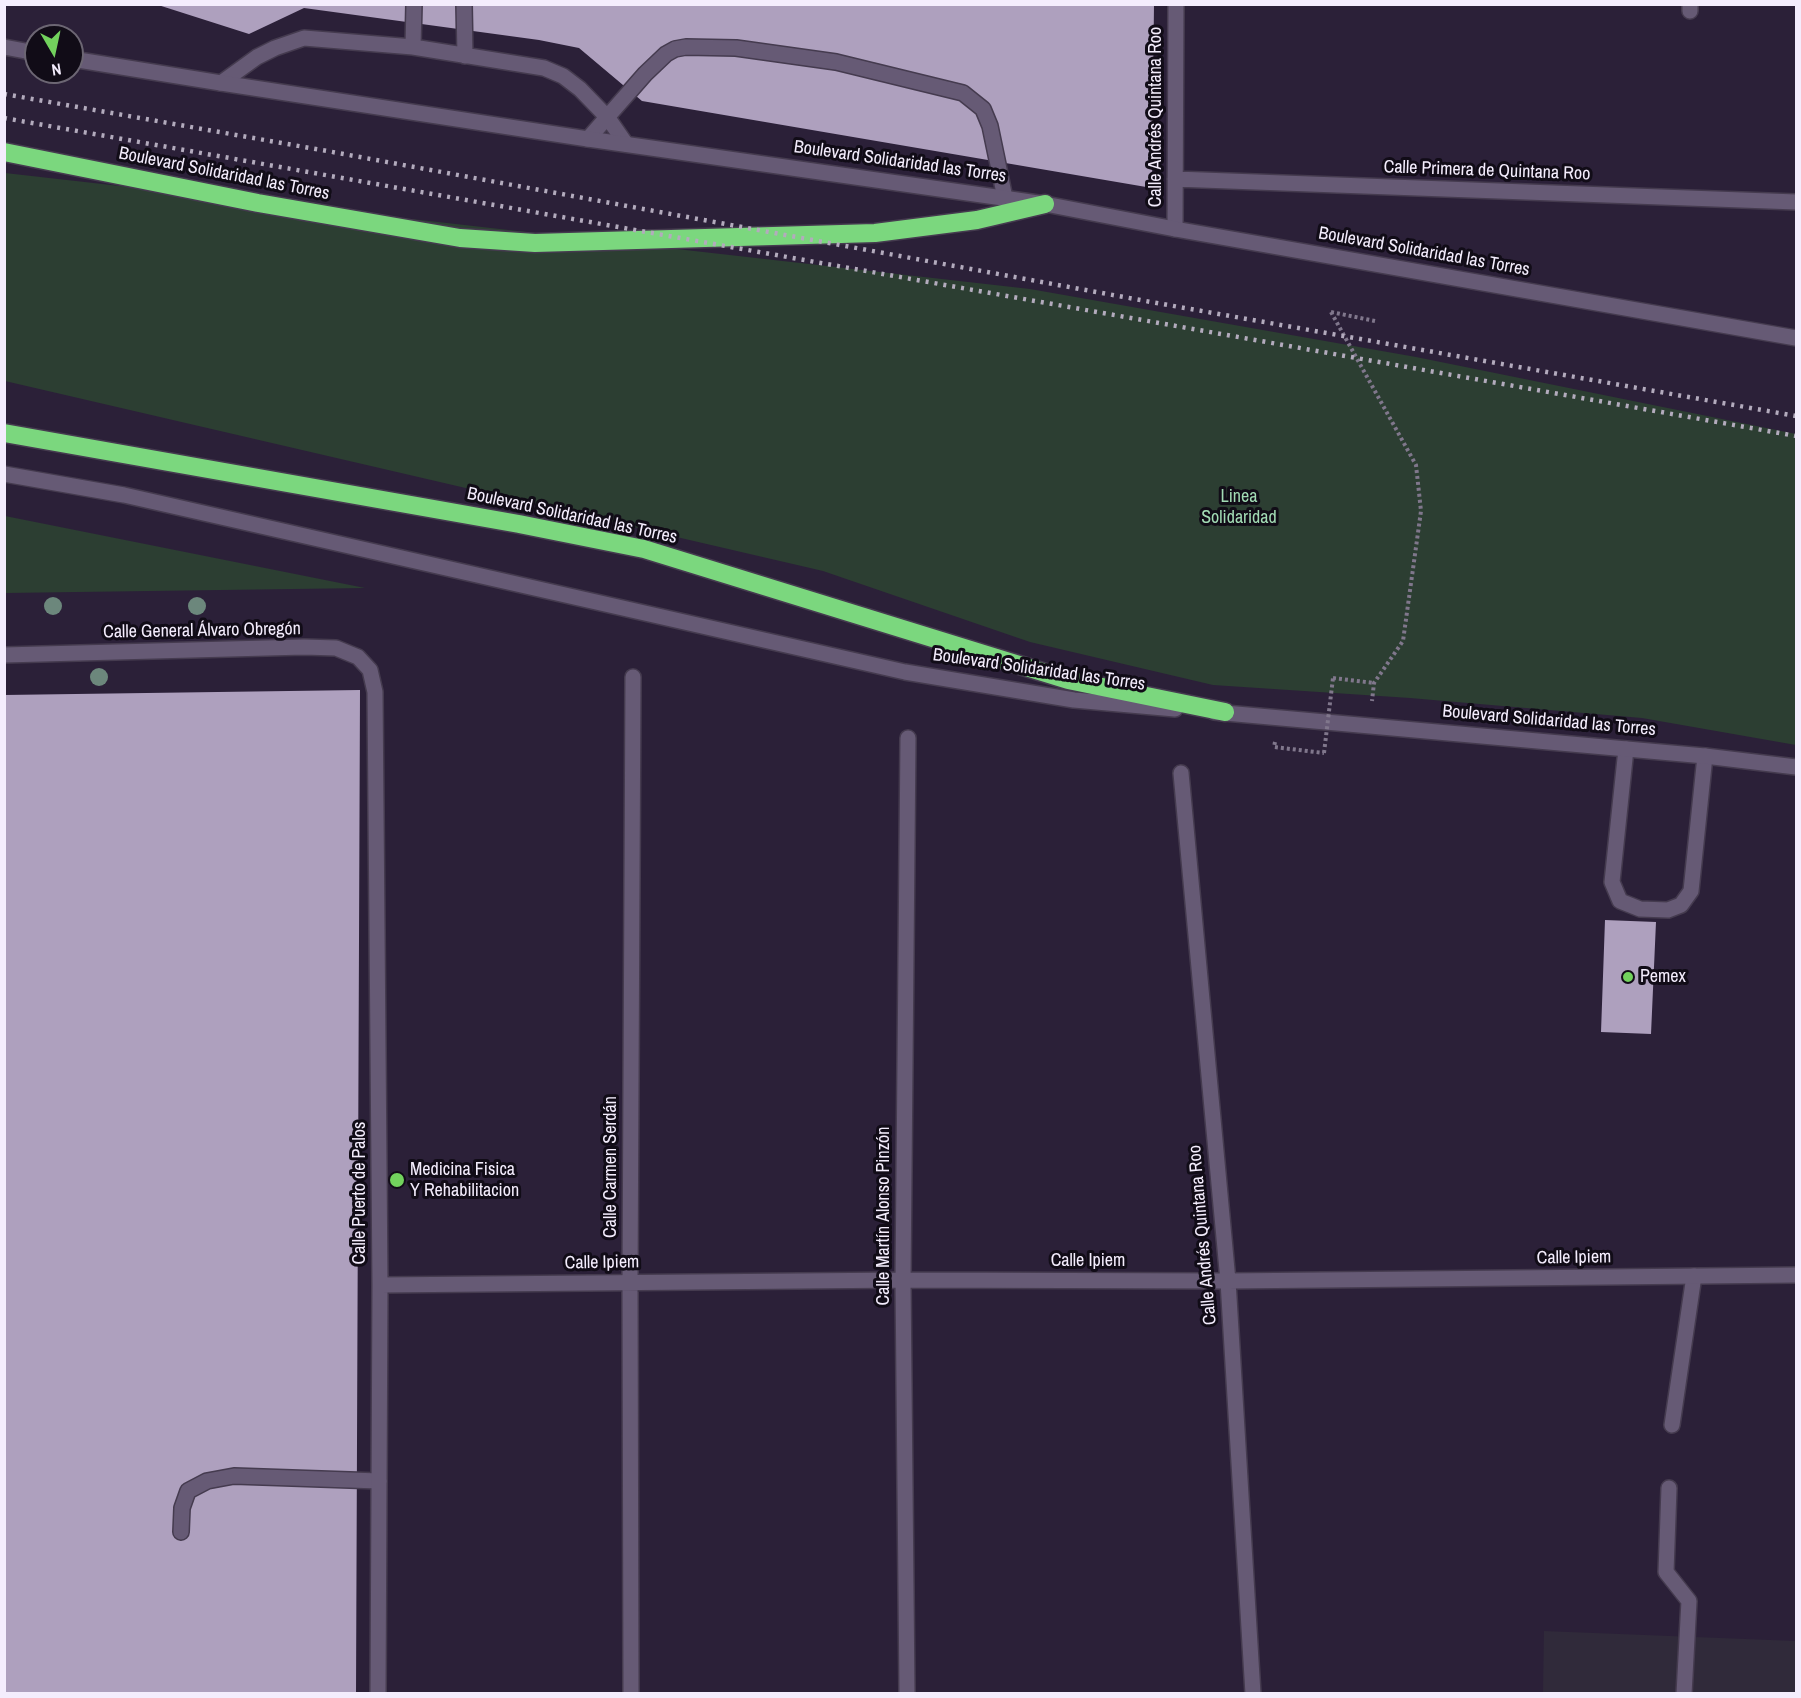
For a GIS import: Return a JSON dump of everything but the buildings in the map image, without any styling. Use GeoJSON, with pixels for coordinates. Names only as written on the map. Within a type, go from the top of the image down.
{"type":"FeatureCollection","features":[{"type":"Feature","properties":{"kind":"highway","name":"Boulevard Solidaridad las Torres"},"geometry":{"type":"LineString","coordinates":[[4,152],[258,203],[449,237],[535,243],[875,233],[977,220],[1045,204]]}},
{"type":"Feature","properties":{"kind":"highway","name":"Boulevard Solidaridad las Torres"},"geometry":{"type":"LineString","coordinates":[[4,433],[519,524],[644,549],[1068,680],[1225,712]]}},
{"type":"Feature","properties":{"kind":"street"},"geometry":{"type":"LineString","coordinates":[[413,47],[414,4]]}},
{"type":"Feature","properties":{"kind":"street"},"geometry":{"type":"LineString","coordinates":[[464,4],[465,56]]}},
{"type":"Feature","properties":{"kind":"street","name":"Calle Andrés Quintana Roo"},"geometry":{"type":"LineString","coordinates":[[1175,230],[1176,4]]}},
{"type":"Feature","properties":{"kind":"street"},"geometry":{"type":"LineString","coordinates":[[221,83],[257,57],[304,38],[413,47],[544,68],[563,76],[580,89],[609,118],[626,144]]}},
{"type":"Feature","properties":{"kind":"street"},"geometry":{"type":"LineString","coordinates":[[4,47],[24,51]]}},
{"type":"Feature","properties":{"kind":"street"},"geometry":{"type":"LineString","coordinates":[[588,139],[609,118],[645,74],[666,54],[675,50],[686,47],[736,48],[836,62],[963,93],[975,101],[983,109],[990,126],[1005,198]]}},
{"type":"Feature","properties":{"kind":"street","name":"Boulevard Solidaridad las Torres"},"geometry":{"type":"LineString","coordinates":[[84,61],[588,139],[1045,204],[1175,230],[1797,338]]}},
{"type":"Feature","properties":{"kind":"street","name":"Calle Primera de Quintana Roo"},"geometry":{"type":"LineString","coordinates":[[1175,179],[1797,202]]}},
{"type":"Feature","properties":{"kind":"street","name":"Boulevard Solidaridad las Torres"},"geometry":{"type":"LineString","coordinates":[[4,474],[124,495],[905,672],[1074,700],[1797,766]]}},
{"type":"Feature","properties":{"kind":"street","name":"Calle General Álvaro Obregón"},"geometry":{"type":"LineString","coordinates":[[4,655],[336,648],[358,657],[370,670],[375,692]]}},
{"type":"Feature","properties":{"kind":"street","name":"Calle Carmen Serdán"},"geometry":{"type":"LineString","coordinates":[[631,1694],[630,1282],[633,677]]}},
{"type":"Feature","properties":{"kind":"street","name":"Calle Puerto de Palos"},"geometry":{"type":"LineString","coordinates":[[375,692],[380,1285],[378,1694]]}},
{"type":"Feature","properties":{"kind":"street","name":"Calle Martín Alonso Pinzón"},"geometry":{"type":"LineString","coordinates":[[907,1694],[903,1280],[908,738]]}},
{"type":"Feature","properties":{"kind":"street"},"geometry":{"type":"LineString","coordinates":[[1626,749],[1612,882],[1620,901],[1640,909],[1668,910],[1681,905],[1691,891],[1705,756]]}},
{"type":"Feature","properties":{"kind":"street","name":"Calle Andrés Quintana Roo"},"geometry":{"type":"LineString","coordinates":[[1181,773],[1228,1281],[1253,1694]]}},
{"type":"Feature","properties":{"kind":"street","name":"Calle Ipiem"},"geometry":{"type":"LineString","coordinates":[[380,1285],[903,1280],[1228,1281],[1797,1275]]}},
{"type":"Feature","properties":{"kind":"street"},"geometry":{"type":"LineString","coordinates":[[1672,1425],[1694,1276]]}},
{"type":"Feature","properties":{"kind":"street"},"geometry":{"type":"LineString","coordinates":[[181,1532],[182,1508],[188,1491],[207,1481],[234,1476],[379,1481]]}},
{"type":"Feature","properties":{"kind":"street"},"geometry":{"type":"LineString","coordinates":[[1669,1488],[1666,1572],[1689,1601],[1684,1694]]}},
{"type":"Feature","properties":{"kind":"path"},"geometry":{"type":"LineString","coordinates":[[1274,747],[1324,753],[1333,678],[1374,683],[1403,641],[1421,511],[1416,465],[1331,312],[1375,321]]}},
{"type":"Feature","properties":{"kind":"shaded area"},"geometry":{"type":"Polygon","coordinates":[[[1544,1631],[1796,1641],[1796,1693],[1543,1694],[1544,1631]]]}},
{"type":"Feature","properties":{"kind":"green space","name":"Linea Solidaridad"},"geometry":{"type":"Polygon","coordinates":[[[5,173],[1030,289],[1416,357],[1796,434],[1796,745],[1642,718],[1410,698],[1213,685],[1030,642],[823,571],[5,381],[5,173]]]}},
{"type":"Feature","properties":{"kind":"green space"},"geometry":{"type":"Polygon","coordinates":[[[5,516],[365,588],[5,593],[5,516]]]}},
{"type":"Feature","properties":{"kind":"railway"},"geometry":{"type":"LineString","coordinates":[[4,94],[1151,302],[1796,416]]}},
{"type":"Feature","properties":{"kind":"railway"},"geometry":{"type":"LineString","coordinates":[[4,118],[1796,436]]}},
{"type":"Feature","properties":{"kind":"place","name":"Pemex"},"geometry":{"type":"Point","coordinates":[1628,977]}},
{"type":"Feature","properties":{"kind":"place","name":"Medicina Fisica Y Rehabilitacion"},"geometry":{"type":"Point","coordinates":[397,1180]}}]}
